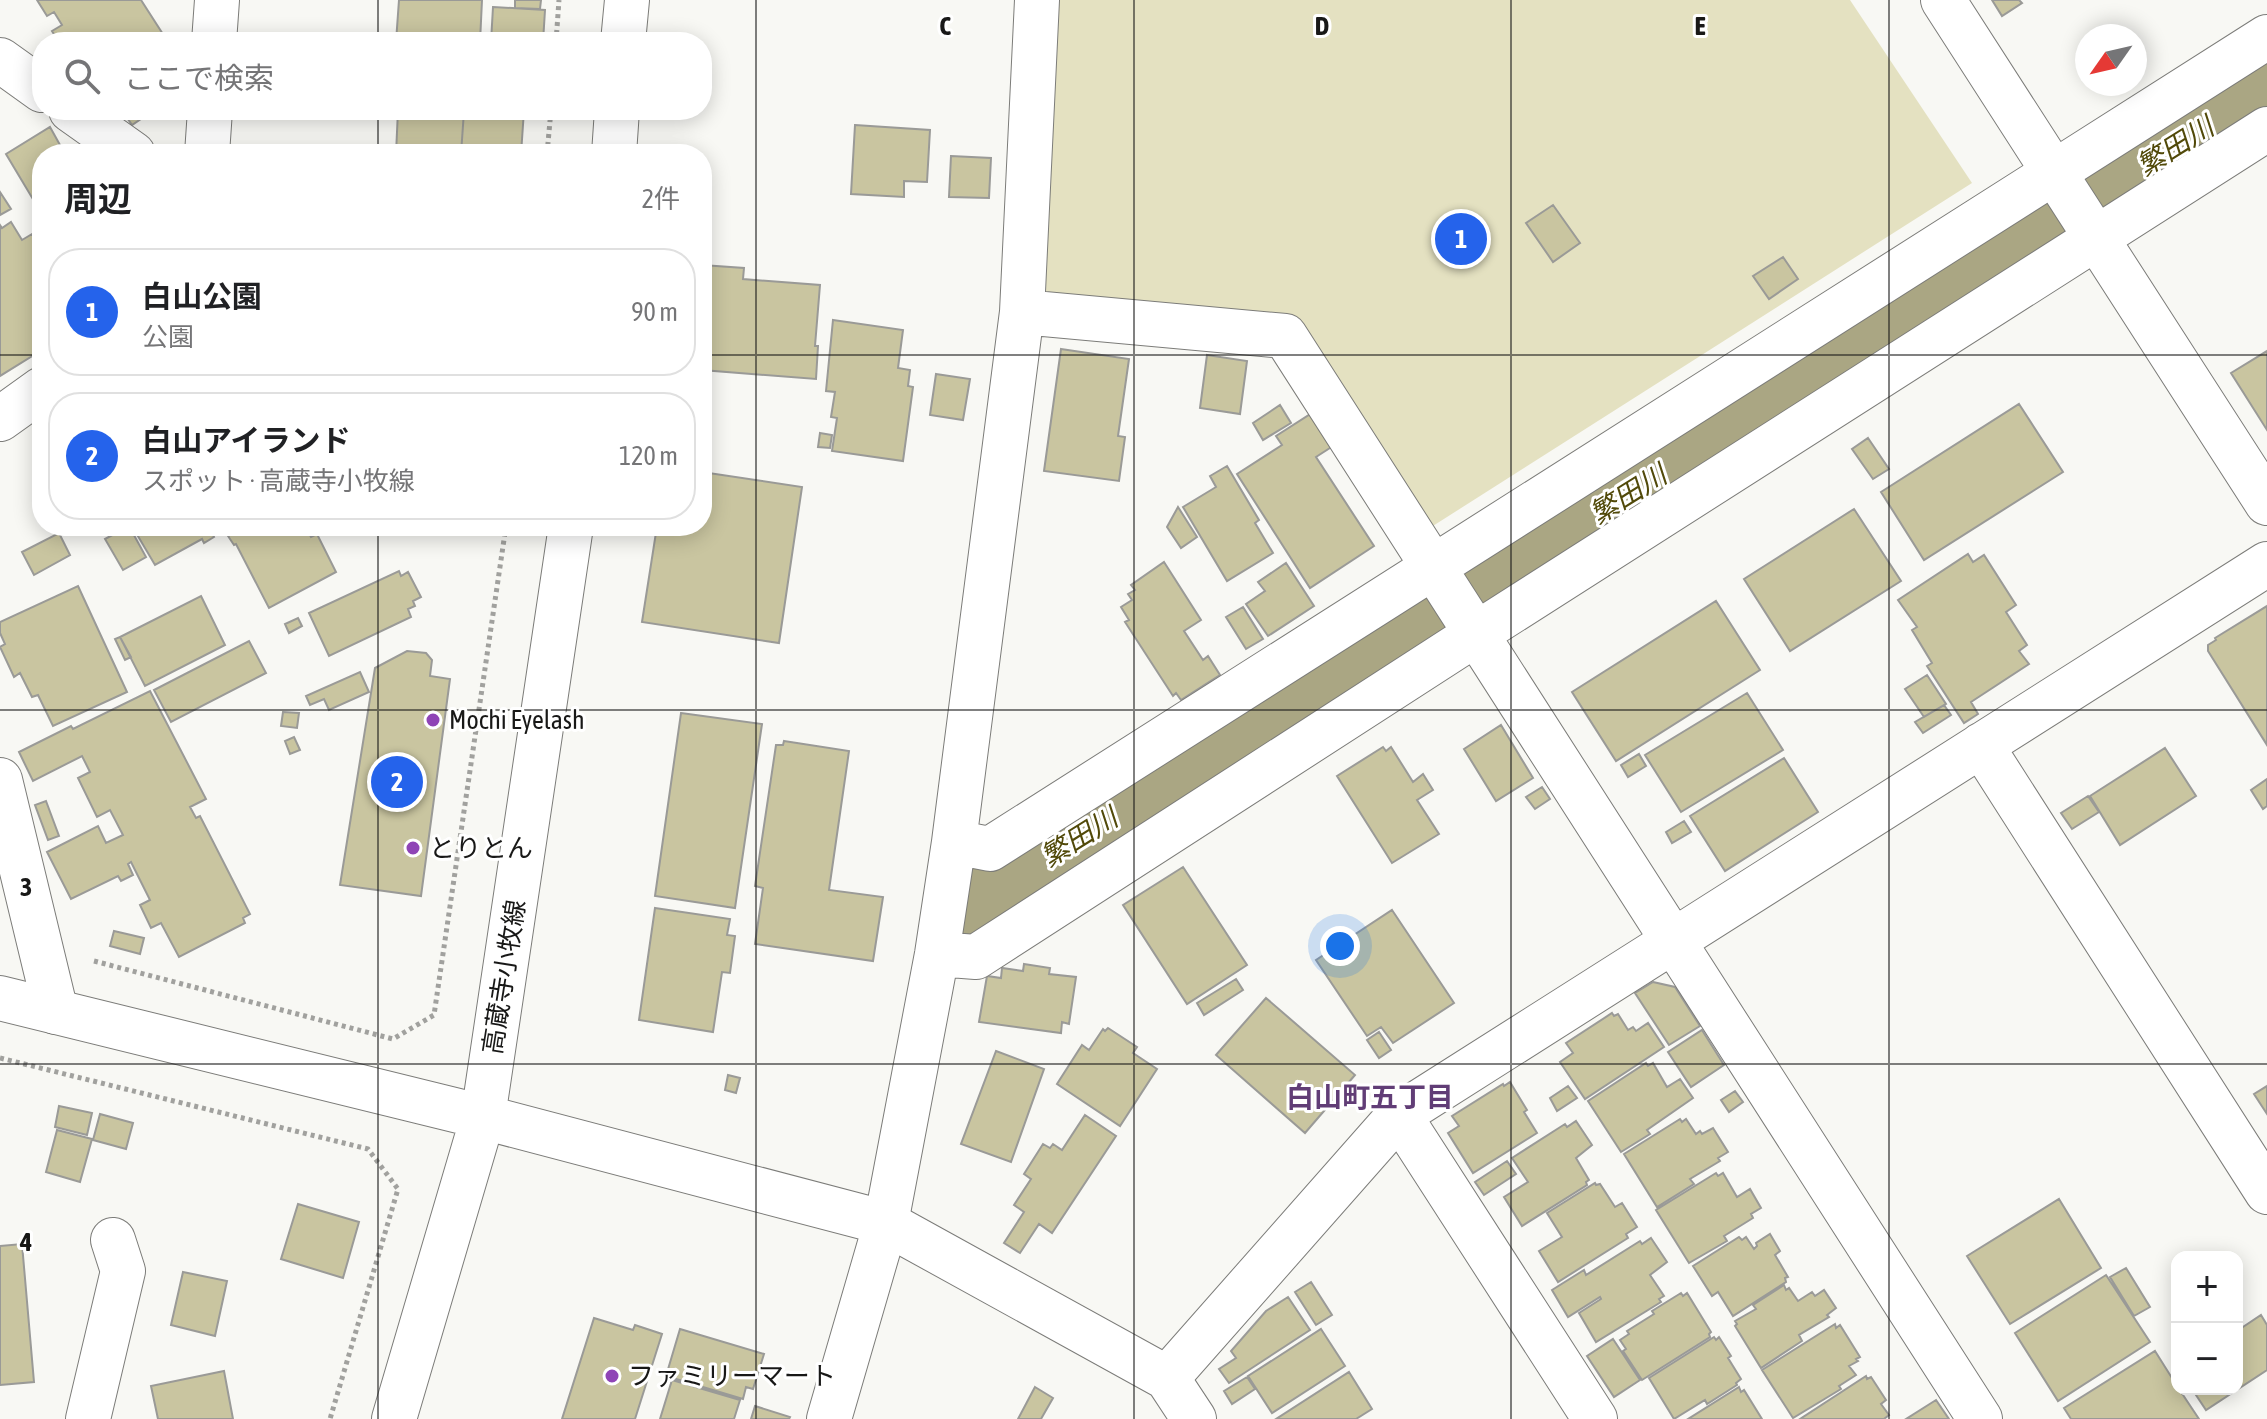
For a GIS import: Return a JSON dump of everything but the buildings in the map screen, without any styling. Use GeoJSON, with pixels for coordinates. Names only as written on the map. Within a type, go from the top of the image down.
{"type":"FeatureCollection","features":[{"type":"Feature","properties":{"kind":"street"},"geometry":{"type":"LineString","coordinates":[[215,32],[217,0]]}},
{"type":"Feature","properties":{"kind":"street"},"geometry":{"type":"LineString","coordinates":[[624,32],[627,0]]}},
{"type":"Feature","properties":{"kind":"street"},"geometry":{"type":"LineString","coordinates":[[829,1419],[886,1223],[937,954],[954,842],[1022,312],[1037,0]]}},
{"type":"Feature","properties":{"kind":"street"},"geometry":{"type":"LineString","coordinates":[[1943,0],[2267,503]]}},
{"type":"Feature","properties":{"kind":"street"},"geometry":{"type":"LineString","coordinates":[[954,842],[990,849],[2267,37]]}},
{"type":"Feature","properties":{"kind":"street"},"geometry":{"type":"LineString","coordinates":[[0,60],[32,83]]}},
{"type":"Feature","properties":{"kind":"street"},"geometry":{"type":"LineString","coordinates":[[85,120],[119,144]]}},
{"type":"Feature","properties":{"kind":"street"},"geometry":{"type":"LineString","coordinates":[[208,144],[209,120]]}},
{"type":"Feature","properties":{"kind":"street"},"geometry":{"type":"LineString","coordinates":[[615,144],[616,120]]}},
{"type":"Feature","properties":{"kind":"street"},"geometry":{"type":"LineString","coordinates":[[937,954],[976,957],[2267,129]]}},
{"type":"Feature","properties":{"kind":"street"},"geometry":{"type":"LineString","coordinates":[[1022,312],[1285,336],[1980,1419]]}},
{"type":"Feature","properties":{"kind":"street"},"geometry":{"type":"LineString","coordinates":[[0,419],[32,396]]}},
{"type":"Feature","properties":{"kind":"street","name":"高蔵寺小牧線"},"geometry":{"type":"LineString","coordinates":[[394,1419],[483,1117],[570,536]]}},
{"type":"Feature","properties":{"kind":"street"},"geometry":{"type":"LineString","coordinates":[[1167,1378],[1399,1115],[2267,564]]}},
{"type":"Feature","properties":{"kind":"street"},"geometry":{"type":"LineString","coordinates":[[1981,745],[2267,1192]]}},
{"type":"Feature","properties":{"kind":"street"},"geometry":{"type":"LineString","coordinates":[[0,780],[56,1012]]}},
{"type":"Feature","properties":{"kind":"street"},"geometry":{"type":"LineString","coordinates":[[0,998],[483,1117],[886,1223],[1167,1378],[1194,1419]]}},
{"type":"Feature","properties":{"kind":"street"},"geometry":{"type":"LineString","coordinates":[[1399,1115],[1595,1419]]}},
{"type":"Feature","properties":{"kind":"street"},"geometry":{"type":"LineString","coordinates":[[88,1419],[123,1271],[113,1240]]}},
{"type":"Feature","properties":{"kind":"path"},"geometry":{"type":"LineString","coordinates":[[557,32],[559,0]]}},
{"type":"Feature","properties":{"kind":"path"},"geometry":{"type":"LineString","coordinates":[[548,144],[550,120]]}},
{"type":"Feature","properties":{"kind":"path"},"geometry":{"type":"LineString","coordinates":[[41,948],[393,1039],[434,1015],[505,536]]}},
{"type":"Feature","properties":{"kind":"path"},"geometry":{"type":"LineString","coordinates":[[0,1058],[368,1149],[398,1189],[330,1419]]}},
{"type":"Feature","properties":{"kind":"shaded area"},"geometry":{"type":"Polygon","coordinates":[[[1052,0],[1850,0],[1972,183],[1425,531],[1286,316],[1035,294],[1052,0]]]}},
{"type":"Feature","properties":{"kind":"waterway","name":"繁田川"},"geometry":{"type":"LineString","coordinates":[[986,894],[1482,588],[2267,87]]}},
{"type":"Feature","properties":{"kind":"place","name":"白山公園"},"geometry":{"type":"Point","coordinates":[1461,239]}},
{"type":"Feature","properties":{"kind":"place","name":"Mochi Eyelash"},"geometry":{"type":"Point","coordinates":[433,720]}},
{"type":"Feature","properties":{"kind":"place","name":"白山アイランド"},"geometry":{"type":"Point","coordinates":[397,782]}},
{"type":"Feature","properties":{"kind":"place","name":"とりとん"},"geometry":{"type":"Point","coordinates":[413,848]}},
{"type":"Feature","properties":{"kind":"place","name":"ファミリーマート"},"geometry":{"type":"Point","coordinates":[612,1376]}},
{"type":"Feature","properties":{"kind":"district","name":"白山町五丁目"},"geometry":{"type":"Point","coordinates":[1370,1097]}}]}
